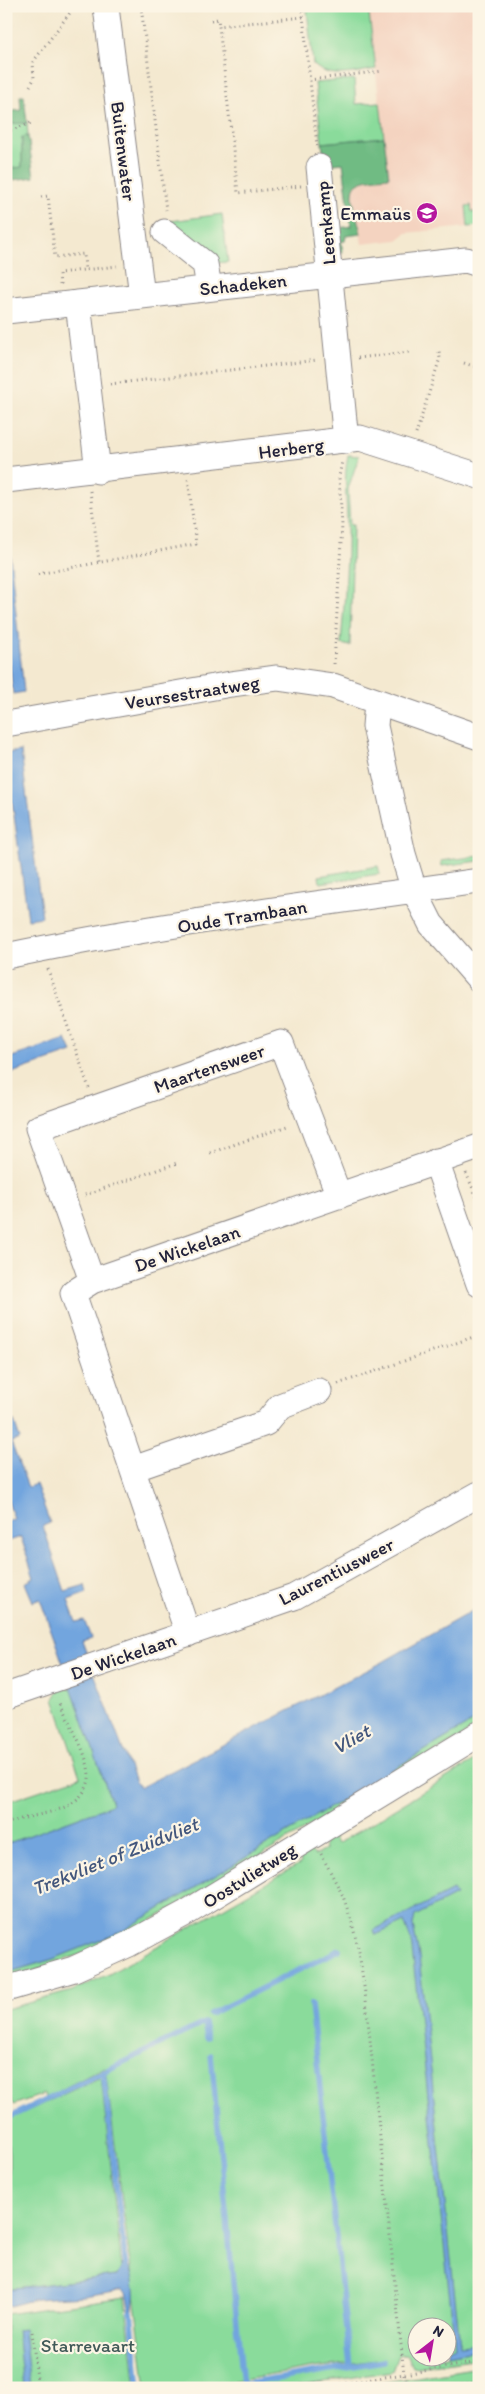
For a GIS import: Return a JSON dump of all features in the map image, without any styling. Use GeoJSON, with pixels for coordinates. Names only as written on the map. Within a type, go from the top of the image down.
{"type":"FeatureCollection","features":[{"type":"Feature","properties":{"kind":"street","name":"Buitenwater"},"geometry":{"type":"LineString","coordinates":[[101,7],[142,296]]}},
{"type":"Feature","properties":{"kind":"street","name":"Leenkamp"},"geometry":{"type":"LineString","coordinates":[[320,175],[346,441]]}},
{"type":"Feature","properties":{"kind":"street"},"geometry":{"type":"LineString","coordinates":[[167,234],[206,264],[209,287]]}},
{"type":"Feature","properties":{"kind":"street","name":"Schadeken"},"geometry":{"type":"LineString","coordinates":[[6,311],[466,260],[479,264]]}},
{"type":"Feature","properties":{"kind":"street"},"geometry":{"type":"LineString","coordinates":[[70,304],[88,386],[93,471]]}},
{"type":"Feature","properties":{"kind":"street","name":"Herberg"},"geometry":{"type":"LineString","coordinates":[[6,480],[360,438],[479,476]]}},
{"type":"Feature","properties":{"kind":"street","name":"Veursestraatweg"},"geometry":{"type":"LineString","coordinates":[[6,724],[231,684],[277,678],[333,686],[479,737]]}},
{"type":"Feature","properties":{"kind":"street"},"geometry":{"type":"LineString","coordinates":[[377,702],[375,726],[412,883],[431,924],[479,979]]}},
{"type":"Feature","properties":{"kind":"street","name":"Oude Trambaan"},"geometry":{"type":"LineString","coordinates":[[6,956],[412,883],[479,867]]}},
{"type":"Feature","properties":{"kind":"street","name":"Oude Trambaan"},"geometry":{"type":"LineString","coordinates":[[6,942],[412,883],[479,881]]}},
{"type":"Feature","properties":{"kind":"street","name":"Maartensweer"},"geometry":{"type":"LineString","coordinates":[[92,1281],[38,1128],[281,1043],[339,1196]]}},
{"type":"Feature","properties":{"kind":"street","name":"De Wickelaan"},"geometry":{"type":"LineString","coordinates":[[6,1696],[188,1634],[73,1293],[92,1281],[479,1147]]}},
{"type":"Feature","properties":{"kind":"street"},"geometry":{"type":"LineString","coordinates":[[436,1161],[479,1284]]}},
{"type":"Feature","properties":{"kind":"street"},"geometry":{"type":"LineString","coordinates":[[133,1469],[266,1422],[280,1406],[319,1391]]}},
{"type":"Feature","properties":{"kind":"street","name":"Laurentiusweer"},"geometry":{"type":"LineString","coordinates":[[188,1634],[294,1597],[479,1494]]}},
{"type":"Feature","properties":{"kind":"street","name":"Oostvlietweg"},"geometry":{"type":"LineString","coordinates":[[6,1989],[74,1969],[129,1944],[186,1913],[479,1734]]}},
{"type":"Feature","properties":{"kind":"path"},"geometry":{"type":"LineString","coordinates":[[30,86],[34,79],[33,62],[75,6]]}},
{"type":"Feature","properties":{"kind":"path","name":"Buitenwater"},"geometry":{"type":"LineString","coordinates":[[141,6],[167,234]]}},
{"type":"Feature","properties":{"kind":"path","name":"Leenkamp"},"geometry":{"type":"LineString","coordinates":[[302,6],[320,175]]}},
{"type":"Feature","properties":{"kind":"path"},"geometry":{"type":"LineString","coordinates":[[219,26],[303,17]]}},
{"type":"Feature","properties":{"kind":"path"},"geometry":{"type":"LineString","coordinates":[[211,20],[218,19],[238,193],[320,175]]}},
{"type":"Feature","properties":{"kind":"path"},"geometry":{"type":"LineString","coordinates":[[309,80],[383,71]]}},
{"type":"Feature","properties":{"kind":"path"},"geometry":{"type":"LineString","coordinates":[[6,132],[34,122]]}},
{"type":"Feature","properties":{"kind":"path"},"geometry":{"type":"LineString","coordinates":[[41,197],[48,196],[55,257],[84,254],[85,270]]}},
{"type":"Feature","properties":{"kind":"path"},"geometry":{"type":"LineString","coordinates":[[70,304],[59,273],[138,264]]}},
{"type":"Feature","properties":{"kind":"path"},"geometry":{"type":"LineString","coordinates":[[409,454],[440,358],[439,351]]}},
{"type":"Feature","properties":{"kind":"path"},"geometry":{"type":"LineString","coordinates":[[88,386],[409,352]]}},
{"type":"Feature","properties":{"kind":"path"},"geometry":{"type":"LineString","coordinates":[[464,363],[479,368]]}},
{"type":"Feature","properties":{"kind":"path"},"geometry":{"type":"LineString","coordinates":[[333,686],[342,525],[339,477],[346,441]]}},
{"type":"Feature","properties":{"kind":"path"},"geometry":{"type":"LineString","coordinates":[[38,574],[196,544],[185,460]]}},
{"type":"Feature","properties":{"kind":"path"},"geometry":{"type":"LineString","coordinates":[[93,471],[99,562]]}},
{"type":"Feature","properties":{"kind":"path"},"geometry":{"type":"LineString","coordinates":[[47,967],[96,1108]]}},
{"type":"Feature","properties":{"kind":"path"},"geometry":{"type":"LineString","coordinates":[[210,1153],[309,1118]]}},
{"type":"Feature","properties":{"kind":"path"},"geometry":{"type":"LineString","coordinates":[[64,1203],[176,1163]]}},
{"type":"Feature","properties":{"kind":"path"},"geometry":{"type":"LineString","coordinates":[[470,1181],[477,1193],[479,1202]]}},
{"type":"Feature","properties":{"kind":"path"},"geometry":{"type":"LineString","coordinates":[[319,1391],[479,1335]]}},
{"type":"Feature","properties":{"kind":"path"},"geometry":{"type":"LineString","coordinates":[[6,1824],[64,1808],[75,1802],[87,1784],[90,1775],[83,1751],[58,1698],[59,1678]]}},
{"type":"Feature","properties":{"kind":"path"},"geometry":{"type":"LineString","coordinates":[[312,1836],[343,1896],[359,1952],[366,2000],[404,2374],[409,2388]]}},
{"type":"Feature","properties":{"kind":"path"},"geometry":{"type":"LineString","coordinates":[[32,2332],[38,2388]]}},
{"type":"Feature","properties":{"kind":"path"},"geometry":{"type":"LineString","coordinates":[[316,2388],[479,2362]]}},
{"type":"Feature","properties":{"kind":"path"},"geometry":{"type":"LineString","coordinates":[[431,2388],[478,2384]]}},
{"type":"Feature","properties":{"kind":"shaded area"},"geometry":{"type":"Polygon","coordinates":[[[368,6],[479,6],[479,226],[406,233],[397,240],[362,244],[356,208],[351,193],[359,181],[388,176],[368,6]]]}},
{"type":"Feature","properties":{"kind":"green space"},"geometry":{"type":"Polygon","coordinates":[[[337,6],[368,6],[376,69],[334,74],[319,69],[313,64],[307,10],[337,6]]]}},
{"type":"Feature","properties":{"kind":"green space"},"geometry":{"type":"Polygon","coordinates":[[[354,79],[356,104],[380,102],[384,137],[322,143],[315,83],[354,79]]]}},
{"type":"Feature","properties":{"kind":"green space"},"geometry":{"type":"Polygon","coordinates":[[[20,96],[24,96],[27,123],[6,124],[6,112],[21,110],[20,96]]]}},
{"type":"Feature","properties":{"kind":"green space"},"geometry":{"type":"Polygon","coordinates":[[[27,123],[28,136],[22,137],[22,168],[6,169],[6,124],[27,123]]]}},
{"type":"Feature","properties":{"kind":"green space"},"geometry":{"type":"Polygon","coordinates":[[[28,136],[34,177],[6,181],[6,169],[22,167],[22,137],[28,136]]]}},
{"type":"Feature","properties":{"kind":"green space"},"geometry":{"type":"Polygon","coordinates":[[[384,137],[389,177],[365,180],[358,183],[355,187],[353,199],[361,234],[346,236],[345,241],[341,242],[343,252],[338,252],[335,234],[339,234],[339,228],[351,226],[343,163],[325,165],[322,143],[384,137]]]}},
{"type":"Feature","properties":{"kind":"green space"},"geometry":{"type":"Polygon","coordinates":[[[471,205],[472,212],[479,211],[479,226],[468,227],[466,206],[471,205]]]}},
{"type":"Feature","properties":{"kind":"green space"},"geometry":{"type":"Polygon","coordinates":[[[222,214],[228,262],[216,263],[172,227],[171,221],[222,214]]]}},
{"type":"Feature","properties":{"kind":"green space"},"geometry":{"type":"Polygon","coordinates":[[[348,455],[359,456],[348,489],[350,525],[353,525],[350,646],[341,644],[346,584],[347,515],[345,481],[348,455]]]}},
{"type":"Feature","properties":{"kind":"green space"},"geometry":{"type":"Polygon","coordinates":[[[479,856],[479,861],[442,866],[441,861],[479,856]]]}},
{"type":"Feature","properties":{"kind":"green space"},"geometry":{"type":"Polygon","coordinates":[[[378,866],[380,874],[320,883],[319,876],[378,866]]]}},
{"type":"Feature","properties":{"kind":"green space"},"geometry":{"type":"Polygon","coordinates":[[[72,1688],[112,1803],[109,1806],[6,1844],[6,1802],[80,1777],[54,1699],[59,1690],[72,1688]]]}},
{"type":"Feature","properties":{"kind":"green space"},"geometry":{"type":"Polygon","coordinates":[[[479,1718],[479,1726],[117,1941],[6,1981],[6,1973],[53,1959],[121,1932],[479,1718]]]}},
{"type":"Feature","properties":{"kind":"green space"},"geometry":{"type":"Polygon","coordinates":[[[479,1758],[479,2343],[458,2347],[458,2316],[408,2316],[408,2356],[407,2354],[398,2355],[392,2371],[287,2388],[225,2388],[376,2360],[313,2368],[197,2388],[146,2388],[105,2067],[45,2098],[44,2094],[13,2105],[6,2089],[6,2009],[72,1991],[111,1973],[301,1863],[299,1855],[310,1851],[315,1855],[325,1850],[324,1845],[332,1834],[337,1844],[479,1758]]]}},
{"type":"Feature","properties":{"kind":"green space"},"geometry":{"type":"Polygon","coordinates":[[[101,2077],[122,2269],[117,2276],[6,2289],[6,2200],[9,2196],[9,2153],[6,2131],[12,2118],[101,2077]]]}},
{"type":"Feature","properties":{"kind":"green space","name":"Starrevaart"},"geometry":{"type":"Polygon","coordinates":[[[125,2297],[136,2388],[6,2388],[6,2314],[125,2297]]]}},
{"type":"Feature","properties":{"kind":"green space"},"geometry":{"type":"Polygon","coordinates":[[[479,2349],[479,2358],[458,2361],[458,2353],[479,2349]]]}},
{"type":"Feature","properties":{"kind":"green space"},"geometry":{"type":"Polygon","coordinates":[[[479,2367],[479,2388],[349,2388],[479,2367]]]}},
{"type":"Feature","properties":{"kind":"water"},"geometry":{"type":"Polygon","coordinates":[[[6,516],[24,692],[13,694],[6,629],[6,516]]]}},
{"type":"Feature","properties":{"kind":"water"},"geometry":{"type":"Polygon","coordinates":[[[21,751],[42,917],[28,919],[6,756],[6,753],[21,751]]]}},
{"type":"Feature","properties":{"kind":"water"},"geometry":{"type":"Polygon","coordinates":[[[66,1039],[72,1052],[6,1075],[6,1059],[66,1039]]]}},
{"type":"Feature","properties":{"kind":"water"},"geometry":{"type":"Polygon","coordinates":[[[14,1421],[20,1439],[11,1442],[28,1487],[36,1484],[50,1523],[43,1526],[65,1591],[85,1585],[87,1593],[68,1600],[76,1622],[84,1620],[91,1638],[82,1641],[135,1782],[141,1787],[381,1663],[479,1607],[479,1718],[121,1932],[53,1959],[6,1973],[6,1844],[109,1806],[112,1803],[40,1599],[33,1602],[25,1583],[34,1578],[21,1537],[6,1542],[6,1521],[14,1519],[6,1496],[6,1422],[7,1424],[14,1421]]]}},
{"type":"Feature","properties":{"kind":"water"},"geometry":{"type":"Polygon","coordinates":[[[453,1890],[456,1895],[415,1916],[413,1925],[419,1956],[457,2316],[452,2316],[411,1940],[404,1922],[376,1935],[374,1930],[453,1890]]]}},
{"type":"Feature","properties":{"kind":"water"},"geometry":{"type":"Polygon","coordinates":[[[125,2260],[129,2267],[134,2288],[131,2318],[126,2293],[121,2290],[84,2296],[36,2299],[6,2307],[6,2289],[117,2276],[125,2260]]]}},
{"type":"Feature","properties":{"kind":"water"},"geometry":{"type":"Polygon","coordinates":[[[458,2326],[460,2345],[479,2343],[479,2349],[458,2353],[458,2326]]]}},
{"type":"Feature","properties":{"kind":"water"},"geometry":{"type":"Polygon","coordinates":[[[24,2329],[30,2388],[23,2388],[17,2330],[24,2329]]]}},
{"type":"Feature","properties":{"kind":"waterway"},"geometry":{"type":"LineString","coordinates":[[472,1884],[479,1881]]}},
{"type":"Feature","properties":{"kind":"waterway"},"geometry":{"type":"LineString","coordinates":[[210,2014],[339,1950]]}},
{"type":"Feature","properties":{"kind":"waterway"},"geometry":{"type":"LineString","coordinates":[[311,2004],[350,2366]]}},
{"type":"Feature","properties":{"kind":"waterway"},"geometry":{"type":"LineString","coordinates":[[6,2119],[204,2023],[207,2038]]}},
{"type":"Feature","properties":{"kind":"waterway"},"geometry":{"type":"LineString","coordinates":[[211,2055],[243,2385]]}},
{"type":"Feature","properties":{"kind":"waterway"},"geometry":{"type":"LineString","coordinates":[[103,2071],[126,2268]]}},
{"type":"Feature","properties":{"kind":"waterway"},"geometry":{"type":"LineString","coordinates":[[131,2312],[139,2388]]}},
{"type":"Feature","properties":{"kind":"waterway"},"geometry":{"type":"LineString","coordinates":[[223,2388],[383,2361]]}},
{"type":"Feature","properties":{"kind":"place","name":"Emmaüs"},"geometry":{"type":"Point","coordinates":[427,213]}},
{"type":"Feature","properties":{"kind":"water label","name":"Vliet"},"geometry":{"type":"Point","coordinates":[351,1739]}},
{"type":"Feature","properties":{"kind":"water label","name":"Trekvliet of Zuidvliet"},"geometry":{"type":"Point","coordinates":[115,1856]}}]}
